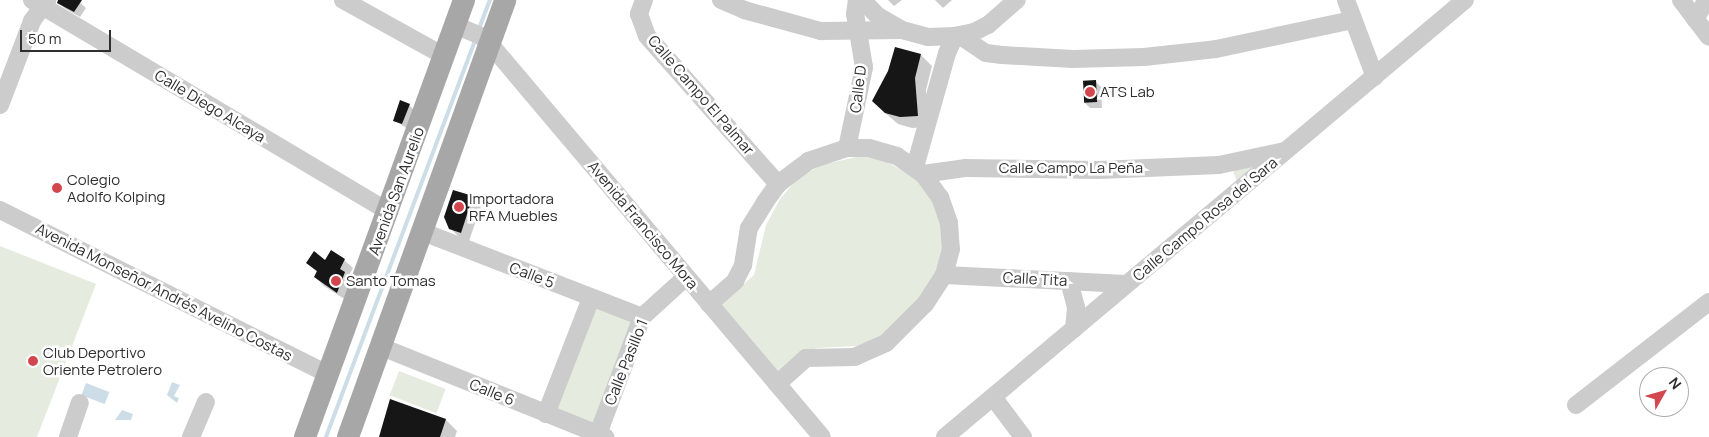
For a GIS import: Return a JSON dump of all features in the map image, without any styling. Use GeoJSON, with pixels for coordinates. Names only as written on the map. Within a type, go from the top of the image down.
{"type":"FeatureCollection","features":[{"type":"Feature","properties":{"kind":"main road","name":"Avenida San Aurelio"},"geometry":{"type":"LineString","coordinates":[[305,437],[389,212],[444,56],[459,27],[464,0]]}},
{"type":"Feature","properties":{"kind":"main road"},"geometry":{"type":"LineString","coordinates":[[348,437],[423,232],[486,40],[505,0]]}},
{"type":"Feature","properties":{"kind":"street"},"geometry":{"type":"LineString","coordinates":[[343,0],[444,56]]}},
{"type":"Feature","properties":{"kind":"street","name":"Calle Campo El Palmar"},"geometry":{"type":"LineString","coordinates":[[644,0],[639,14],[647,36],[778,184]]}},
{"type":"Feature","properties":{"kind":"street"},"geometry":{"type":"LineString","coordinates":[[721,0],[744,10],[821,30],[857,32],[902,30]]}},
{"type":"Feature","properties":{"kind":"street","name":"Calle D"},"geometry":{"type":"LineString","coordinates":[[847,148],[864,67],[857,32],[858,0]]}},
{"type":"Feature","properties":{"kind":"street"},"geometry":{"type":"LineString","coordinates":[[862,0],[878,16],[902,30],[928,37],[957,36],[988,25],[1017,0]]}},
{"type":"Feature","properties":{"kind":"street"},"geometry":{"type":"LineString","coordinates":[[1346,0],[1375,77]]}},
{"type":"Feature","properties":{"kind":"street","name":"Calle Campo Rosa del Sara"},"geometry":{"type":"LineString","coordinates":[[945,437],[1465,0]]}},
{"type":"Feature","properties":{"kind":"street"},"geometry":{"type":"LineString","coordinates":[[1680,0],[1709,37]]}},
{"type":"Feature","properties":{"kind":"street"},"geometry":{"type":"LineString","coordinates":[[1695,19],[1707,0]]}},
{"type":"Feature","properties":{"kind":"street"},"geometry":{"type":"LineString","coordinates":[[0,105],[40,2]]}},
{"type":"Feature","properties":{"kind":"street","name":"Calle Diego Alcaya"},"geometry":{"type":"LineString","coordinates":[[40,2],[389,212]]}},
{"type":"Feature","properties":{"kind":"street"},"geometry":{"type":"LineString","coordinates":[[957,36],[972,46],[1002,55],[1073,59],[1153,56],[1216,49],[1353,20]]}},
{"type":"Feature","properties":{"kind":"street"},"geometry":{"type":"LineString","coordinates":[[988,25],[987,41],[1002,55]]}},
{"type":"Feature","properties":{"kind":"street","name":"Avenida Francisco Mora"},"geometry":{"type":"LineString","coordinates":[[459,27],[486,40],[822,437]]}},
{"type":"Feature","properties":{"kind":"street"},"geometry":{"type":"LineString","coordinates":[[919,170],[947,53],[957,36]]}},
{"type":"Feature","properties":{"kind":"street"},"geometry":{"type":"LineString","coordinates":[[710,304],[735,281],[743,265],[749,228],[778,184],[808,161],[847,148],[869,148],[897,156],[919,170],[940,197],[949,223],[951,249],[944,275],[924,304],[886,343],[855,357],[806,358],[777,384]]}},
{"type":"Feature","properties":{"kind":"street","name":"Calle Campo La Peña"},"geometry":{"type":"LineString","coordinates":[[919,170],[965,168],[1099,170],[1219,165],[1288,150]]}},
{"type":"Feature","properties":{"kind":"street"},"geometry":{"type":"LineString","coordinates":[[1219,165],[1232,177],[1233,194]]}},
{"type":"Feature","properties":{"kind":"street","name":"Avenida Monseñor Andrés Avelino Costas"},"geometry":{"type":"LineString","coordinates":[[0,210],[328,374]]}},
{"type":"Feature","properties":{"kind":"street","name":"Calle 5"},"geometry":{"type":"LineString","coordinates":[[423,232],[642,317]]}},
{"type":"Feature","properties":{"kind":"street","name":"Calle Tita"},"geometry":{"type":"LineString","coordinates":[[944,275],[1126,284]]}},
{"type":"Feature","properties":{"kind":"street","name":"Calle Pasillo 1"},"geometry":{"type":"LineString","coordinates":[[601,436],[642,317],[686,277]]}},
{"type":"Feature","properties":{"kind":"street"},"geometry":{"type":"LineString","coordinates":[[1069,281],[1076,307],[1074,329]]}},
{"type":"Feature","properties":{"kind":"street"},"geometry":{"type":"LineString","coordinates":[[546,414],[591,298]]}},
{"type":"Feature","properties":{"kind":"street"},"geometry":{"type":"LineString","coordinates":[[1576,405],[1709,302]]}},
{"type":"Feature","properties":{"kind":"street","name":"Calle 6"},"geometry":{"type":"LineString","coordinates":[[380,346],[546,414],[569,431],[601,436]]}},
{"type":"Feature","properties":{"kind":"street"},"geometry":{"type":"LineString","coordinates":[[993,397],[1024,437]]}},
{"type":"Feature","properties":{"kind":"street"},"geometry":{"type":"LineString","coordinates":[[191,437],[206,402]]}},
{"type":"Feature","properties":{"kind":"street"},"geometry":{"type":"LineString","coordinates":[[68,437],[80,404]]}},
{"type":"Feature","properties":{"kind":"shaded area"},"geometry":{"type":"Polygon","coordinates":[[[861,156],[880,158],[923,182],[938,213],[943,236],[943,260],[934,281],[919,301],[879,340],[856,346],[817,348],[802,352],[781,378],[719,306],[754,275],[766,225],[780,199],[798,178],[821,165],[861,156]]]}},
{"type":"Feature","properties":{"kind":"shaded area"},"geometry":{"type":"Polygon","coordinates":[[[1257,166],[1237,182],[1232,168],[1257,166]]]}},
{"type":"Feature","properties":{"kind":"shaded area","name":"Club Deportivo Oriente Petrolero"},"geometry":{"type":"Polygon","coordinates":[[[0,246],[96,284],[37,437],[0,437],[0,246]]]}},
{"type":"Feature","properties":{"kind":"shaded area"},"geometry":{"type":"Polygon","coordinates":[[[595,305],[636,321],[596,426],[555,410],[595,305]]]}},
{"type":"Feature","properties":{"kind":"shaded area"},"geometry":{"type":"Polygon","coordinates":[[[399,371],[446,389],[436,413],[390,395],[399,371]]]}},
{"type":"Feature","properties":{"kind":"shaded area"},"geometry":{"type":"Polygon","coordinates":[[[172,382],[180,385],[174,396],[179,398],[177,403],[167,395],[172,382]]]}},
{"type":"Feature","properties":{"kind":"shaded area"},"geometry":{"type":"Polygon","coordinates":[[[86,383],[109,392],[105,404],[81,395],[86,383]]]}},
{"type":"Feature","properties":{"kind":"shaded area"},"geometry":{"type":"Polygon","coordinates":[[[122,410],[133,414],[131,420],[115,420],[122,410]]]}},
{"type":"Feature","properties":{"kind":"building"},"geometry":{"type":"Polygon","coordinates":[[[58,0],[82,0],[74,12],[57,3],[58,0]]]}},
{"type":"Feature","properties":{"kind":"building"},"geometry":{"type":"Polygon","coordinates":[[[895,47],[921,54],[915,78],[918,116],[900,117],[885,113],[872,101],[888,71],[895,47]]]}},
{"type":"Feature","properties":{"kind":"building","name":"ATS Lab"},"geometry":{"type":"Polygon","coordinates":[[[1096,80],[1097,102],[1084,103],[1083,81],[1096,80]]]}},
{"type":"Feature","properties":{"kind":"building"},"geometry":{"type":"Polygon","coordinates":[[[400,100],[410,104],[402,124],[393,121],[400,100]]]}},
{"type":"Feature","properties":{"kind":"building","name":"Importadora RFA Muebles"},"geometry":{"type":"Polygon","coordinates":[[[453,190],[473,196],[461,233],[449,229],[444,217],[453,190]]]}},
{"type":"Feature","properties":{"kind":"building"},"geometry":{"type":"Polygon","coordinates":[[[331,250],[345,259],[340,269],[345,272],[337,293],[314,277],[317,271],[306,263],[314,251],[325,260],[331,250]]]}},
{"type":"Feature","properties":{"kind":"building"},"geometry":{"type":"Polygon","coordinates":[[[390,399],[446,419],[440,437],[379,437],[390,399]]]}},
{"type":"Feature","properties":{"kind":"waterway"},"geometry":{"type":"LineString","coordinates":[[478,31],[490,0]]}},
{"type":"Feature","properties":{"kind":"waterway"},"geometry":{"type":"LineString","coordinates":[[326,437],[475,40]]}},
{"type":"Feature","properties":{"kind":"place","name":"ATS Lab"},"geometry":{"type":"Point","coordinates":[1090,92]}},
{"type":"Feature","properties":{"kind":"place","name":"Colegio Adolfo Kolping"},"geometry":{"type":"Point","coordinates":[57,188]}},
{"type":"Feature","properties":{"kind":"place","name":"Importadora RFA Muebles"},"geometry":{"type":"Point","coordinates":[459,207]}},
{"type":"Feature","properties":{"kind":"place","name":"Santo Tomas"},"geometry":{"type":"Point","coordinates":[336,281]}},
{"type":"Feature","properties":{"kind":"place","name":"Club Deportivo Oriente Petrolero"},"geometry":{"type":"Point","coordinates":[33,361]}}]}
